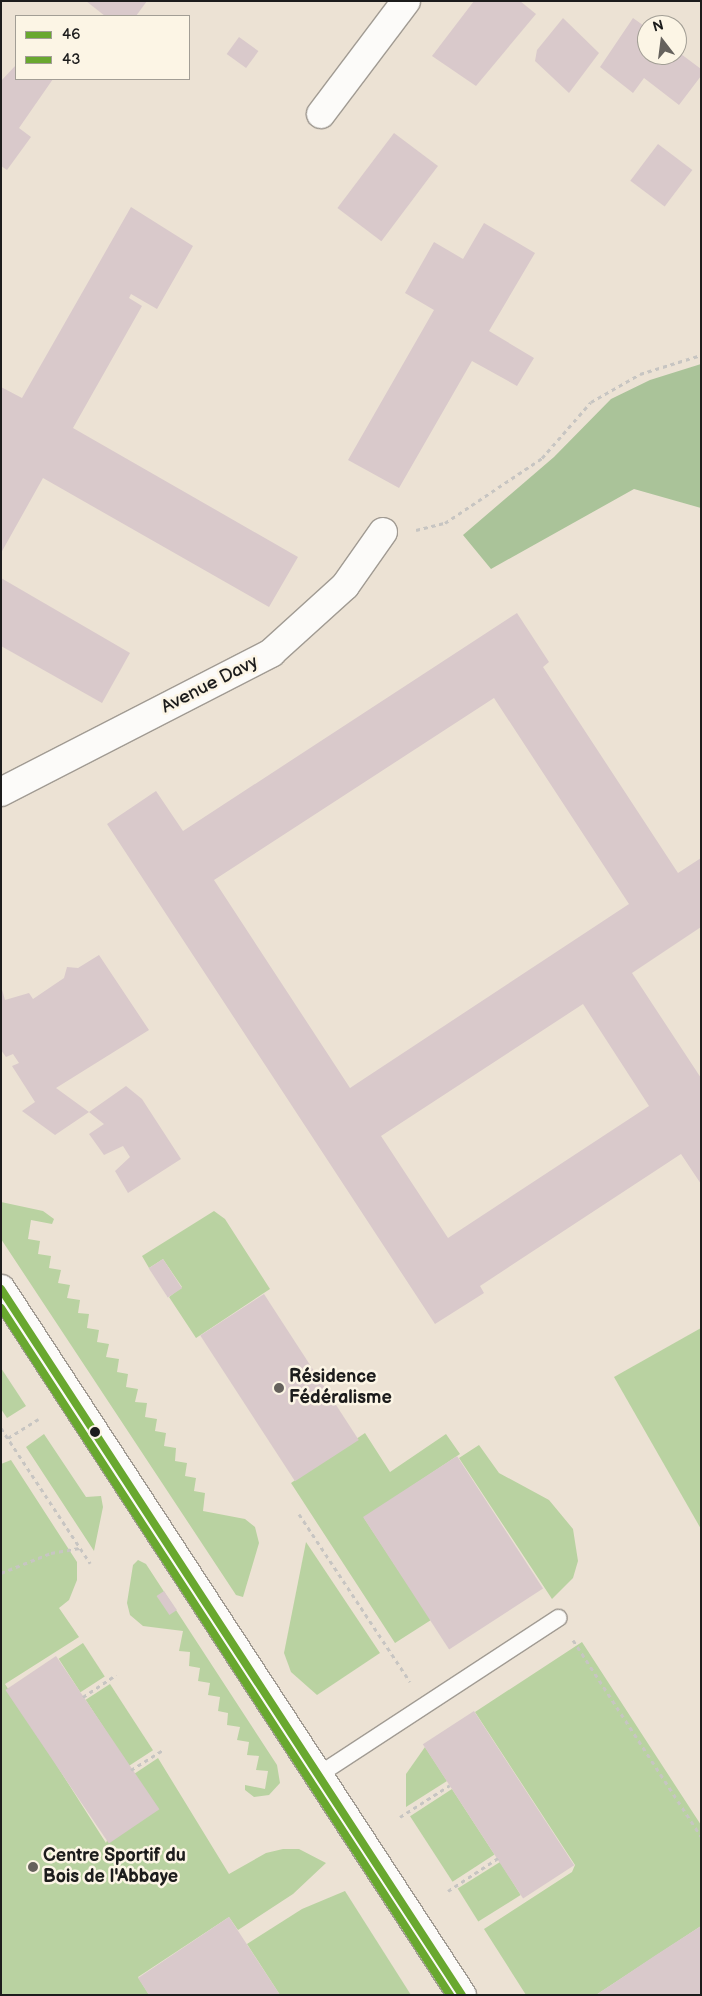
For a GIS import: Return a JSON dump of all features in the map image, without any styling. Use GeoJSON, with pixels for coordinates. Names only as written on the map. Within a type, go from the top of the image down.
{"type":"FeatureCollection","features":[{"type":"Feature","properties":{"kind":"street"},"geometry":{"type":"LineString","coordinates":[[321,114],[406,1]]}},
{"type":"Feature","properties":{"kind":"street","name":"Avenue Davy"},"geometry":{"type":"LineString","coordinates":[[1,792],[271,653],[345,586],[383,532]]}},
{"type":"Feature","properties":{"kind":"street"},"geometry":{"type":"LineString","coordinates":[[1,1289],[320,1774],[462,1995]]}},
{"type":"Feature","properties":{"kind":"lane"},"geometry":{"type":"LineString","coordinates":[[320,1774],[558,1618]]}},
{"type":"Feature","properties":{"kind":"path"},"geometry":{"type":"LineString","coordinates":[[383,532],[438,527],[542,458],[591,402],[640,374],[701,355]]}},
{"type":"Feature","properties":{"kind":"path"},"geometry":{"type":"LineString","coordinates":[[8,1438],[38,1419]]}},
{"type":"Feature","properties":{"kind":"path"},"geometry":{"type":"LineString","coordinates":[[1,1428],[90,1563]]}},
{"type":"Feature","properties":{"kind":"path"},"geometry":{"type":"LineString","coordinates":[[299,1514],[411,1685]]}},
{"type":"Feature","properties":{"kind":"path"},"geometry":{"type":"LineString","coordinates":[[1,1573],[51,1553],[80,1548]]}},
{"type":"Feature","properties":{"kind":"path"},"geometry":{"type":"LineString","coordinates":[[572,1639],[701,1836]]}},
{"type":"Feature","properties":{"kind":"path"},"geometry":{"type":"LineString","coordinates":[[83,1697],[116,1675]]}},
{"type":"Feature","properties":{"kind":"path"},"geometry":{"type":"LineString","coordinates":[[131,1770],[164,1749]]}},
{"type":"Feature","properties":{"kind":"path"},"geometry":{"type":"LineString","coordinates":[[400,1817],[450,1785]]}},
{"type":"Feature","properties":{"kind":"path"},"geometry":{"type":"LineString","coordinates":[[448,1891],[498,1858]]}},
{"type":"Feature","properties":{"kind":"green space"},"geometry":{"type":"Polygon","coordinates":[[[701,364],[701,508],[634,489],[491,569],[463,535],[554,457],[611,399],[650,380],[701,364]]]}},
{"type":"Feature","properties":{"kind":"green space"},"geometry":{"type":"Polygon","coordinates":[[[1,1202],[43,1211],[54,1219],[52,1224],[31,1220],[28,1239],[40,1241],[38,1254],[51,1256],[49,1268],[61,1270],[58,1283],[70,1285],[67,1298],[80,1300],[78,1313],[89,1314],[87,1328],[99,1330],[97,1342],[109,1344],[106,1357],[119,1359],[117,1372],[128,1374],[126,1387],[138,1389],[135,1402],[147,1403],[145,1417],[157,1419],[155,1431],[166,1433],[164,1446],[176,1448],[175,1461],[187,1463],[185,1476],[196,1478],[194,1491],[205,1493],[203,1511],[245,1519],[255,1527],[259,1543],[243,1597],[236,1595],[1,1239],[1,1202]]]}},
{"type":"Feature","properties":{"kind":"green space"},"geometry":{"type":"Polygon","coordinates":[[[214,1211],[225,1219],[270,1289],[196,1338],[169,1297],[182,1287],[163,1259],[149,1268],[142,1256],[214,1211]]]}},
{"type":"Feature","properties":{"kind":"green space"},"geometry":{"type":"Polygon","coordinates":[[[701,1328],[701,1529],[614,1377],[701,1328]]]}},
{"type":"Feature","properties":{"kind":"green space"},"geometry":{"type":"Polygon","coordinates":[[[1,1368],[26,1406],[7,1418],[1,1409],[1,1368]]]}},
{"type":"Feature","properties":{"kind":"green space"},"geometry":{"type":"Polygon","coordinates":[[[365,1433],[390,1472],[446,1434],[460,1454],[364,1518],[431,1620],[395,1643],[291,1483],[365,1433]]]}},
{"type":"Feature","properties":{"kind":"green space"},"geometry":{"type":"Polygon","coordinates":[[[44,1434],[86,1497],[101,1496],[103,1507],[94,1551],[26,1447],[44,1434]]]}},
{"type":"Feature","properties":{"kind":"green space"},"geometry":{"type":"Polygon","coordinates":[[[479,1445],[499,1473],[549,1500],[573,1529],[578,1561],[573,1578],[552,1599],[459,1458],[479,1445]]]}},
{"type":"Feature","properties":{"kind":"green space"},"geometry":{"type":"Polygon","coordinates":[[[11,1460],[77,1562],[77,1580],[69,1600],[59,1608],[79,1637],[5,1684],[106,1843],[134,1774],[158,1758],[229,1874],[266,1853],[283,1849],[299,1849],[326,1863],[293,1894],[238,1930],[229,1917],[138,1977],[149,1995],[1,1995],[1,1464],[11,1460]]]}},
{"type":"Feature","properties":{"kind":"green space"},"geometry":{"type":"Polygon","coordinates":[[[306,1542],[380,1653],[317,1695],[291,1672],[284,1653],[306,1542]]]}},
{"type":"Feature","properties":{"kind":"green space"},"geometry":{"type":"Polygon","coordinates":[[[138,1560],[146,1564],[277,1765],[280,1783],[269,1795],[254,1797],[245,1790],[245,1785],[265,1789],[268,1771],[256,1770],[259,1756],[247,1755],[249,1742],[237,1740],[240,1727],[227,1725],[228,1713],[218,1711],[220,1697],[208,1695],[210,1683],[198,1681],[200,1668],[189,1666],[190,1652],[179,1651],[183,1631],[143,1626],[130,1615],[127,1603],[133,1565],[138,1560]]]}},
{"type":"Feature","properties":{"kind":"green space"},"geometry":{"type":"Polygon","coordinates":[[[582,1642],[701,1825],[701,1926],[596,1995],[526,1995],[484,1929],[572,1872],[575,1865],[475,1712],[582,1642]]]}},
{"type":"Feature","properties":{"kind":"green space"},"geometry":{"type":"Polygon","coordinates":[[[83,1643],[105,1677],[80,1692],[59,1659],[83,1643]]]}},
{"type":"Feature","properties":{"kind":"green space"},"geometry":{"type":"Polygon","coordinates":[[[110,1684],[153,1750],[129,1766],[86,1700],[110,1684]]]}},
{"type":"Feature","properties":{"kind":"green space"},"geometry":{"type":"Polygon","coordinates":[[[425,1747],[447,1781],[406,1807],[406,1774],[425,1747]]]}},
{"type":"Feature","properties":{"kind":"green space"},"geometry":{"type":"Polygon","coordinates":[[[452,1789],[494,1854],[453,1882],[410,1816],[452,1789]]]}},
{"type":"Feature","properties":{"kind":"green space"},"geometry":{"type":"Polygon","coordinates":[[[500,1862],[521,1895],[478,1922],[458,1888],[500,1862]]]}},
{"type":"Feature","properties":{"kind":"green space"},"geometry":{"type":"Polygon","coordinates":[[[345,1891],[411,1995],[280,1995],[247,1944],[302,1909],[345,1891]]]}},
{"type":"Feature","properties":{"kind":"building"},"geometry":{"type":"Polygon","coordinates":[[[86,1],[147,1],[137,15],[104,15],[86,1]]]}},
{"type":"Feature","properties":{"kind":"building"},"geometry":{"type":"Polygon","coordinates":[[[474,1],[520,1],[536,14],[476,86],[432,56],[474,1]]]}},
{"type":"Feature","properties":{"kind":"building"},"geometry":{"type":"Polygon","coordinates":[[[563,18],[599,53],[569,93],[535,61],[537,50],[563,18]]]}},
{"type":"Feature","properties":{"kind":"building"},"geometry":{"type":"Polygon","coordinates":[[[633,18],[637,21],[637,65],[687,65],[687,58],[701,69],[701,76],[679,105],[644,78],[633,93],[600,67],[633,18]]]}},
{"type":"Feature","properties":{"kind":"building"},"geometry":{"type":"Polygon","coordinates":[[[239,37],[258,51],[246,68],[227,54],[239,37]]]}},
{"type":"Feature","properties":{"kind":"building"},"geometry":{"type":"Polygon","coordinates":[[[15,66],[15,80],[52,80],[19,128],[31,137],[7,170],[1,166],[1,81],[15,66]]]}},
{"type":"Feature","properties":{"kind":"building"},"geometry":{"type":"Polygon","coordinates":[[[394,133],[438,166],[381,241],[337,208],[394,133]]]}},
{"type":"Feature","properties":{"kind":"building"},"geometry":{"type":"Polygon","coordinates":[[[658,144],[692,170],[665,207],[630,181],[658,144]]]}},
{"type":"Feature","properties":{"kind":"building"},"geometry":{"type":"Polygon","coordinates":[[[131,207],[193,246],[157,309],[131,294],[129,298],[142,306],[73,428],[298,557],[269,607],[43,478],[1,553],[1,387],[22,398],[131,207]]]}},
{"type":"Feature","properties":{"kind":"building"},"geometry":{"type":"Polygon","coordinates":[[[484,223],[535,253],[489,331],[534,358],[517,386],[472,361],[399,488],[348,460],[434,310],[405,293],[434,242],[463,259],[484,223]]]}},
{"type":"Feature","properties":{"kind":"building"},"geometry":{"type":"Polygon","coordinates":[[[1,578],[130,653],[102,703],[1,646],[1,578]]]}},
{"type":"Feature","properties":{"kind":"building"},"geometry":{"type":"Polygon","coordinates":[[[517,613],[549,662],[543,667],[678,873],[701,858],[701,927],[632,973],[701,1078],[701,1184],[681,1154],[480,1286],[484,1293],[435,1324],[107,824],[156,791],[183,831],[517,613]],[[494,698],[214,880],[350,1088],[629,904],[494,698]],[[583,1004],[381,1136],[448,1238],[649,1106],[583,1004]]]}},
{"type":"Feature","properties":{"kind":"building"},"geometry":{"type":"Polygon","coordinates":[[[99,955],[149,1030],[56,1088],[89,1112],[55,1135],[22,1111],[35,1102],[12,1066],[19,1063],[13,1054],[6,1057],[1,1050],[1,986],[5,1000],[29,993],[33,999],[64,978],[67,967],[78,968],[99,955]]]}},
{"type":"Feature","properties":{"kind":"building"},"geometry":{"type":"Polygon","coordinates":[[[126,1086],[142,1099],[181,1159],[128,1193],[115,1171],[130,1157],[123,1146],[104,1155],[89,1134],[104,1124],[89,1112],[126,1086]]]}},
{"type":"Feature","properties":{"kind":"building"},"geometry":{"type":"Polygon","coordinates":[[[163,1259],[182,1288],[168,1298],[149,1268],[163,1259]]]}},
{"type":"Feature","properties":{"kind":"building","name":"Résidence Fédéralisme"},"geometry":{"type":"Polygon","coordinates":[[[264,1294],[359,1440],[295,1481],[200,1335],[264,1294]]]}},
{"type":"Feature","properties":{"kind":"building"},"geometry":{"type":"Polygon","coordinates":[[[457,1456],[543,1589],[449,1650],[363,1517],[457,1456]]]}},
{"type":"Feature","properties":{"kind":"building"},"geometry":{"type":"Polygon","coordinates":[[[164,1591],[177,1610],[169,1615],[157,1596],[164,1591]]]}},
{"type":"Feature","properties":{"kind":"building"},"geometry":{"type":"Polygon","coordinates":[[[56,1656],[159,1809],[109,1843],[5,1690],[56,1656]]]}},
{"type":"Feature","properties":{"kind":"building"},"geometry":{"type":"Polygon","coordinates":[[[474,1711],[574,1865],[523,1899],[423,1744],[474,1711]]]}},
{"type":"Feature","properties":{"kind":"building"},"geometry":{"type":"Polygon","coordinates":[[[229,1917],[280,1995],[149,1995],[138,1978],[229,1917]]]}},
{"type":"Feature","properties":{"kind":"building"},"geometry":{"type":"Polygon","coordinates":[[[701,1926],[701,1995],[596,1995],[656,1955],[701,1926]]]}},
{"type":"Feature","properties":{"kind":"transit line","name":"46"},"geometry":{"type":"LineString","coordinates":[[1,1289],[462,1995]]}},
{"type":"Feature","properties":{"kind":"transit line","name":"43"},"geometry":{"type":"LineString","coordinates":[[1,1308],[450,1995]]}},
{"type":"Feature","properties":{"kind":"place","name":"Résidence Fédéralisme"},"geometry":{"type":"Point","coordinates":[279,1388]}},
{"type":"Feature","properties":{"kind":"place","name":"Centre Sportif du Bois de l'Abbaye"},"geometry":{"type":"Point","coordinates":[33,1867]}}]}
